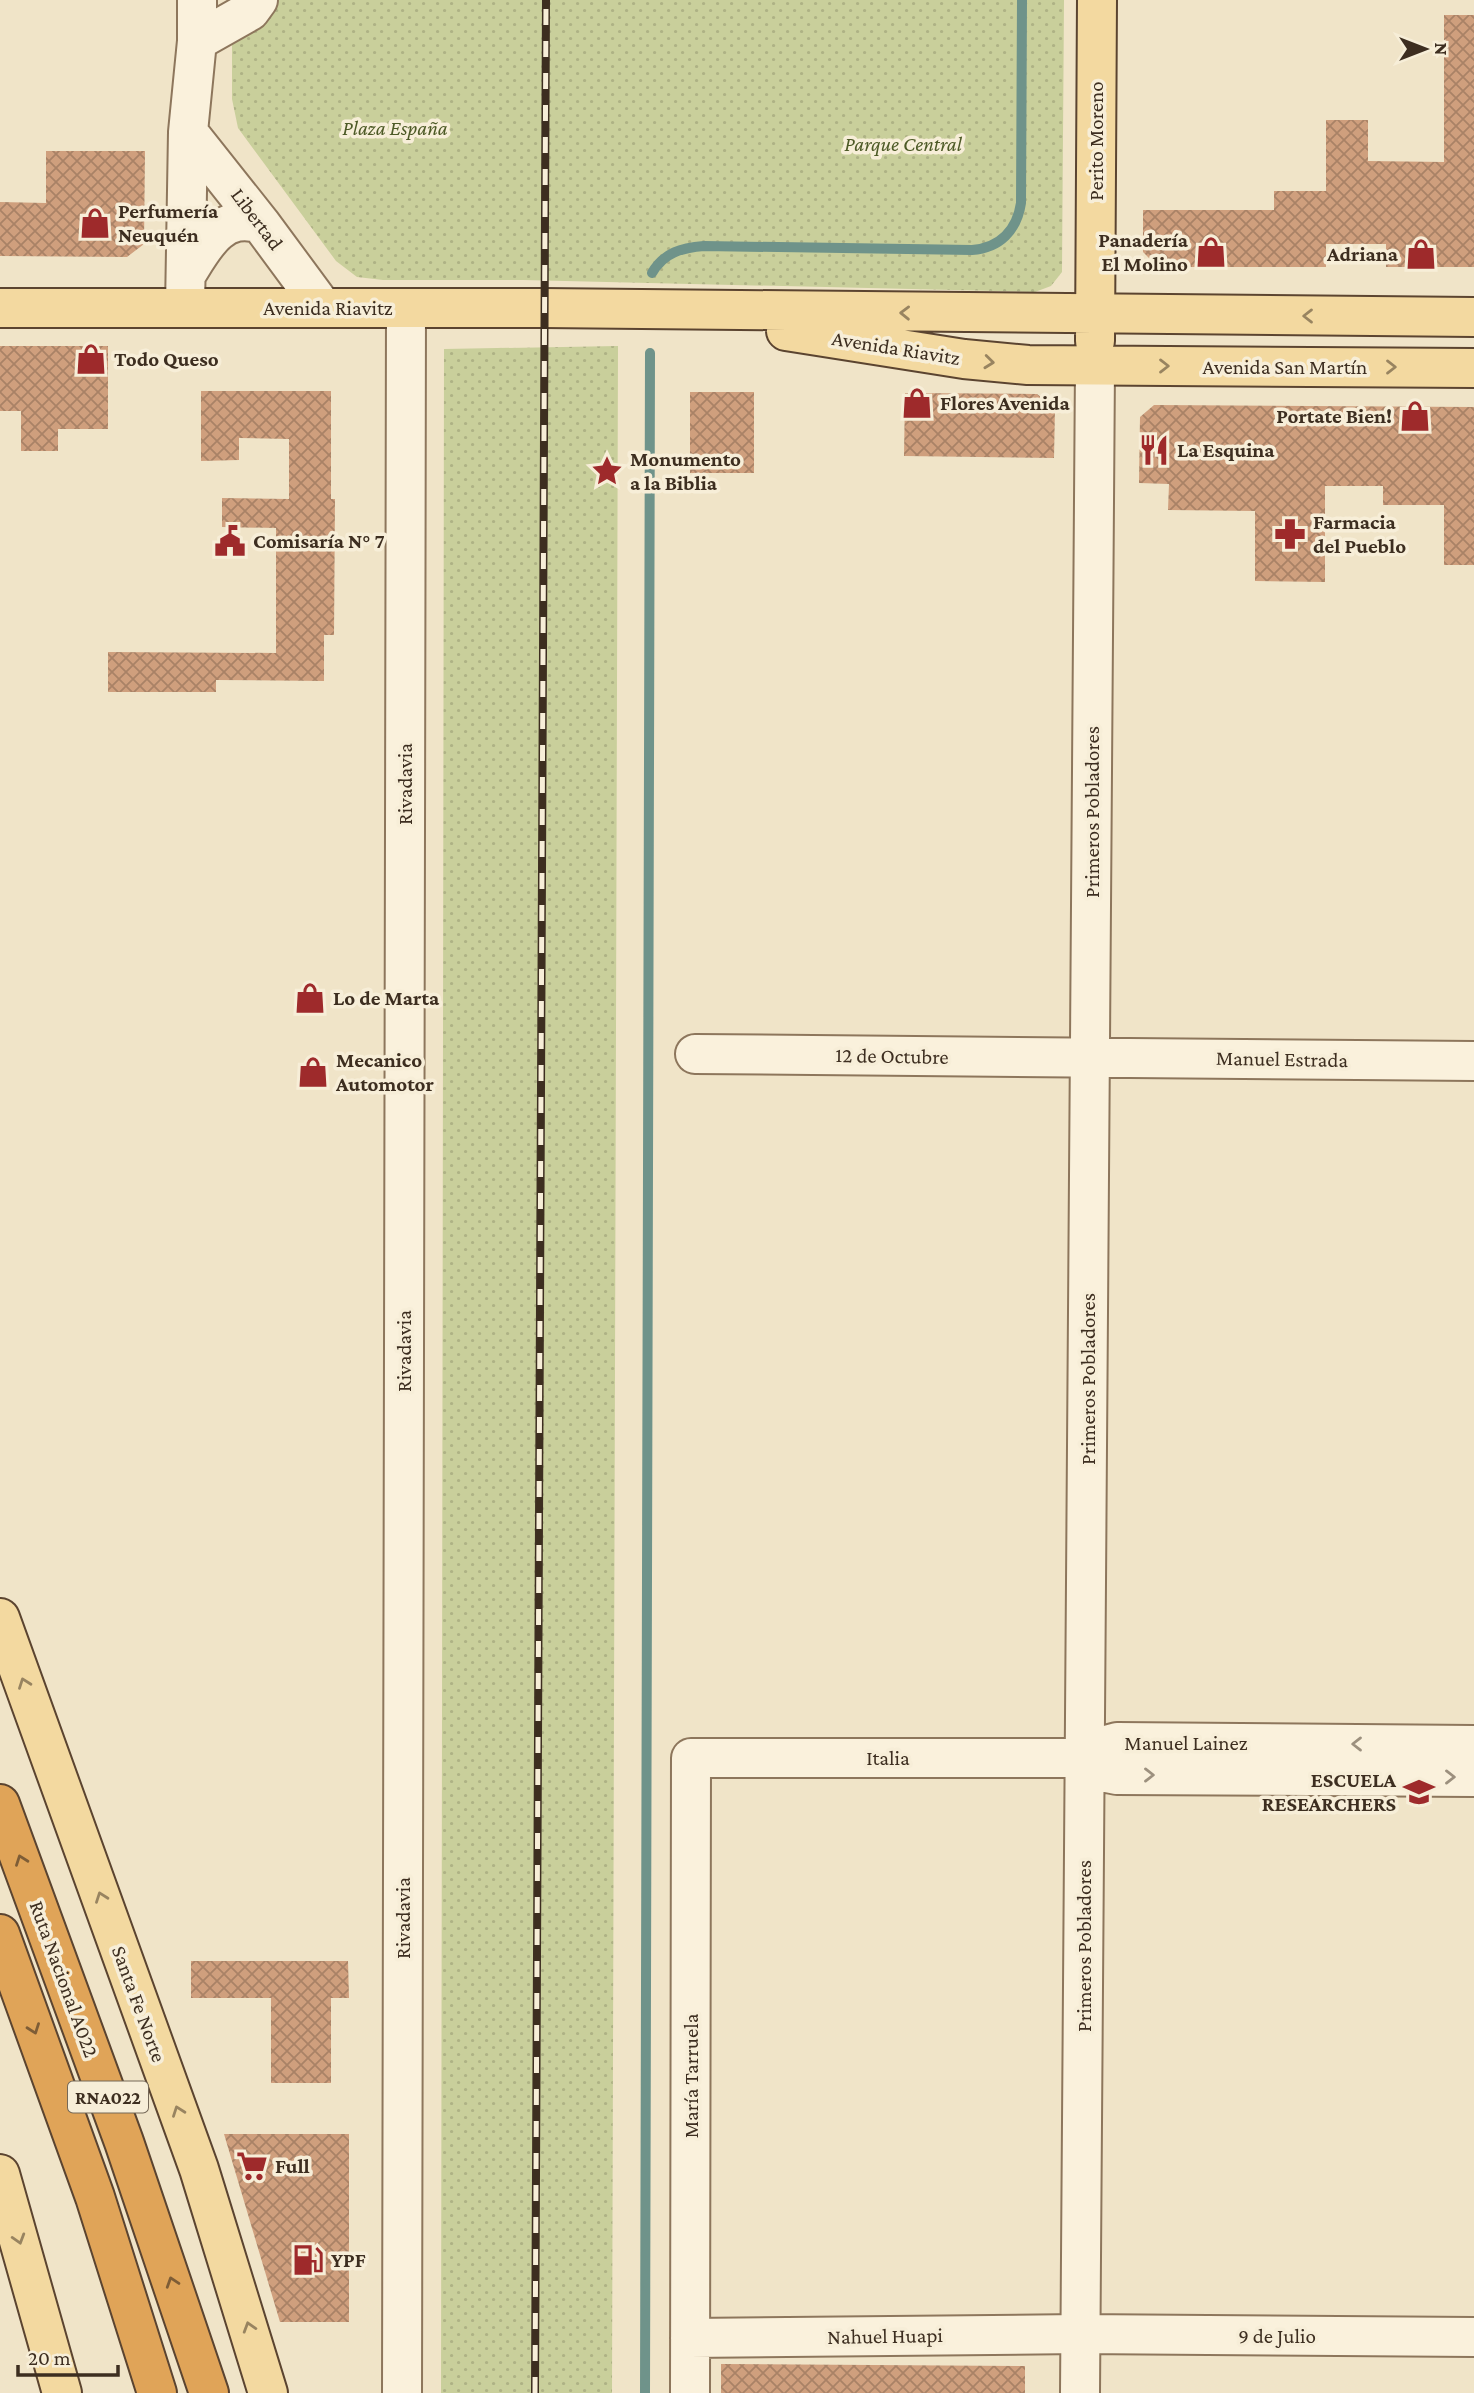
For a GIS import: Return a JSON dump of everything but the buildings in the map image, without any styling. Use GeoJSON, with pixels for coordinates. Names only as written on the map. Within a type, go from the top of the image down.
{"type":"FeatureCollection","features":[{"type":"Feature","properties":{"kind":"highway","name":"Ruta Nacional A022"},"geometry":{"type":"LineString","coordinates":[[0,1804],[133,2168],[209,2393]]}},
{"type":"Feature","properties":{"kind":"highway","name":"RNA022"},"geometry":{"type":"LineString","coordinates":[[0,1934],[95,2197],[157,2393]]}},
{"type":"Feature","properties":{"kind":"main road","name":"Perito Moreno"},"geometry":{"type":"LineString","coordinates":[[1095,366],[1097,0]]}},
{"type":"Feature","properties":{"kind":"main road","name":"Avenida Riavitz"},"geometry":{"type":"LineString","coordinates":[[0,308],[185,292],[323,309],[1095,315]]}},
{"type":"Feature","properties":{"kind":"main road","name":"Avenida Riavitz"},"geometry":{"type":"LineString","coordinates":[[656,310],[975,361],[1095,366]]}},
{"type":"Feature","properties":{"kind":"main road"},"geometry":{"type":"LineString","coordinates":[[1095,315],[1474,317]]}},
{"type":"Feature","properties":{"kind":"main road","name":"Avenida San Martín"},"geometry":{"type":"LineString","coordinates":[[1095,366],[1474,368]]}},
{"type":"Feature","properties":{"kind":"main road","name":"Santa Fe Norte"},"geometry":{"type":"LineString","coordinates":[[0,1618],[199,2169],[268,2393]]}},
{"type":"Feature","properties":{"kind":"main road"},"geometry":{"type":"LineString","coordinates":[[0,2174],[62,2393]]}},
{"type":"Feature","properties":{"kind":"street"},"geometry":{"type":"LineString","coordinates":[[185,292],[188,132],[197,41],[197,0]]}},
{"type":"Feature","properties":{"kind":"street"},"geometry":{"type":"LineString","coordinates":[[197,41],[250,11],[258,0]]}},
{"type":"Feature","properties":{"kind":"street","name":"Libertad"},"geometry":{"type":"LineString","coordinates":[[188,132],[261,224],[323,309]]}},
{"type":"Feature","properties":{"kind":"street"},"geometry":{"type":"LineString","coordinates":[[185,292],[198,255],[220,228],[250,220],[261,224]]}},
{"type":"Feature","properties":{"kind":"street","name":"Rivadavia"},"geometry":{"type":"LineString","coordinates":[[402,2393],[406,309]]}},
{"type":"Feature","properties":{"kind":"street","name":"Primeros Pobladores"},"geometry":{"type":"LineString","coordinates":[[1080,2393],[1095,366]]}},
{"type":"Feature","properties":{"kind":"street","name":"12 de Octubre"},"geometry":{"type":"LineString","coordinates":[[695,1054],[1090,1058]]}},
{"type":"Feature","properties":{"kind":"street","name":"Manuel Estrada"},"geometry":{"type":"LineString","coordinates":[[1090,1058],[1474,1061]]}},
{"type":"Feature","properties":{"kind":"street","name":"Manuel Lainez"},"geometry":{"type":"LineString","coordinates":[[1474,1745],[1117,1742],[1106,1745],[1085,1758],[1107,1773],[1117,1775],[1474,1777]]}},
{"type":"Feature","properties":{"kind":"street","name":"Italia"},"geometry":{"type":"LineString","coordinates":[[691,1758],[1085,1758]]}},
{"type":"Feature","properties":{"kind":"street","name":"María Tarruela"},"geometry":{"type":"LineString","coordinates":[[690,2393],[691,1758]]}},
{"type":"Feature","properties":{"kind":"street","name":"9 de Julio"},"geometry":{"type":"LineString","coordinates":[[1080,2334],[1474,2337]]}},
{"type":"Feature","properties":{"kind":"street","name":"Nahuel Huapi"},"geometry":{"type":"LineString","coordinates":[[691,2338],[1080,2334]]}},
{"type":"Feature","properties":{"kind":"green space","name":"Parque Central"},"geometry":{"type":"Polygon","coordinates":[[[232,0],[1064,0],[1062,272],[1051,286],[1035,292],[523,280],[383,280],[357,277],[336,261],[238,128],[232,99],[232,0]]]}},
{"type":"Feature","properties":{"kind":"green space"},"geometry":{"type":"Polygon","coordinates":[[[618,346],[612,2393],[441,2393],[444,349],[618,346]]]}},
{"type":"Feature","properties":{"kind":"waterway"},"geometry":{"type":"LineString","coordinates":[[652,273],[662,260],[674,252],[704,246],[972,250],[991,246],[1006,236],[1016,221],[1021,203],[1022,0]]}},
{"type":"Feature","properties":{"kind":"waterway"},"geometry":{"type":"LineString","coordinates":[[645,2393],[650,353]]}},
{"type":"Feature","properties":{"kind":"railway"},"geometry":{"type":"LineString","coordinates":[[535,2393],[546,0]]}},
{"type":"Feature","properties":{"kind":"place","name":"Perfumería Neuquén"},"geometry":{"type":"Point","coordinates":[95,223]}},
{"type":"Feature","properties":{"kind":"place","name":"Panadería El Molino"},"geometry":{"type":"Point","coordinates":[1211,252]}},
{"type":"Feature","properties":{"kind":"place","name":"Adriana"},"geometry":{"type":"Point","coordinates":[1421,254]}},
{"type":"Feature","properties":{"kind":"place","name":"Todo Queso"},"geometry":{"type":"Point","coordinates":[91,359]}},
{"type":"Feature","properties":{"kind":"place","name":"Flores Avenida"},"geometry":{"type":"Point","coordinates":[917,403]}},
{"type":"Feature","properties":{"kind":"place","name":"Portate Bien!"},"geometry":{"type":"Point","coordinates":[1415,416]}},
{"type":"Feature","properties":{"kind":"place","name":"La Esquina"},"geometry":{"type":"Point","coordinates":[1154,450]}},
{"type":"Feature","properties":{"kind":"place","name":"Monumento a la Biblia"},"geometry":{"type":"Point","coordinates":[607,471]}},
{"type":"Feature","properties":{"kind":"place","name":"Farmacia del Pueblo"},"geometry":{"type":"Point","coordinates":[1290,534]}},
{"type":"Feature","properties":{"kind":"place","name":"Comisaría N° 7"},"geometry":{"type":"Point","coordinates":[230,541]}},
{"type":"Feature","properties":{"kind":"place","name":"Lo de Marta"},"geometry":{"type":"Point","coordinates":[310,998]}},
{"type":"Feature","properties":{"kind":"place","name":"Mecanico Automotor"},"geometry":{"type":"Point","coordinates":[313,1072]}},
{"type":"Feature","properties":{"kind":"place","name":"ESCUELA RESEARCHERS"},"geometry":{"type":"Point","coordinates":[1419,1792]}},
{"type":"Feature","properties":{"kind":"place","name":"Full"},"geometry":{"type":"Point","coordinates":[252,2166]}},
{"type":"Feature","properties":{"kind":"place","name":"YPF"},"geometry":{"type":"Point","coordinates":[308,2260]}},
{"type":"Feature","properties":{"kind":"park label","name":"Plaza España"},"geometry":{"type":"Point","coordinates":[395,128]}}]}
